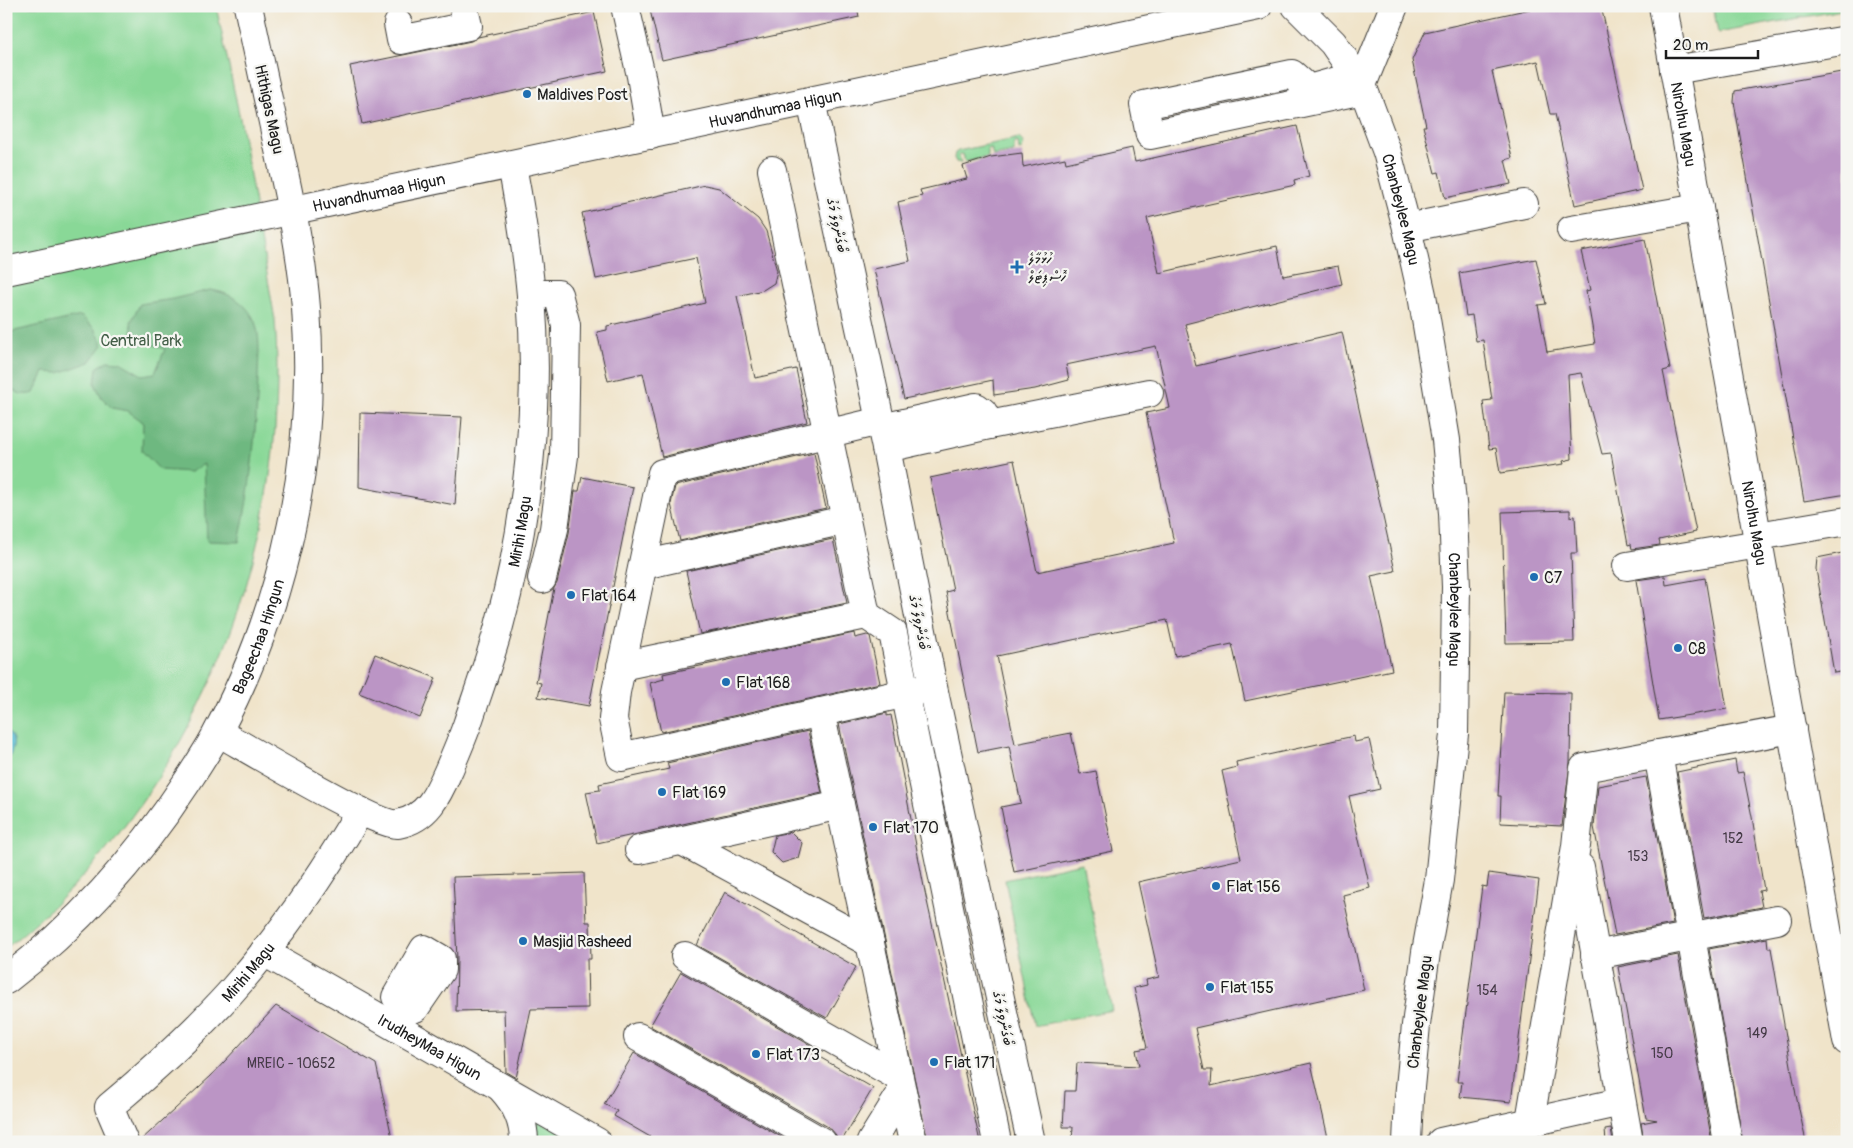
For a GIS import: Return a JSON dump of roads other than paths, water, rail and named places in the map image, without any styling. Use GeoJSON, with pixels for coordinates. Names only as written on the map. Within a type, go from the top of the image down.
{"type":"FeatureCollection","features":[{"type":"Feature","properties":{"kind":"street","name":"Hithigas Magu"},"geometry":{"type":"LineString","coordinates":[[248,6],[292,212]]}},
{"type":"Feature","properties":{"kind":"street"},"geometry":{"type":"LineString","coordinates":[[626,6],[641,76],[651,136]]}},
{"type":"Feature","properties":{"kind":"street","name":"Huvandhumaa Higun"},"geometry":{"type":"LineString","coordinates":[[6,272],[1258,6]]}},
{"type":"Feature","properties":{"kind":"street","name":"Chanbeylee Magu"},"geometry":{"type":"LineString","coordinates":[[1296,6],[1333,43],[1360,84],[1386,152],[1407,228],[1422,295],[1446,440],[1456,587],[1454,734],[1439,880],[1426,952],[1416,1025],[1407,1142]]}},
{"type":"Feature","properties":{"kind":"street"},"geometry":{"type":"LineString","coordinates":[[1360,84],[1394,6]]}},
{"type":"Feature","properties":{"kind":"street","name":"Nirolhu Magu"},"geometry":{"type":"LineString","coordinates":[[1663,6],[1846,1037]]}},
{"type":"Feature","properties":{"kind":"street"},"geometry":{"type":"LineString","coordinates":[[398,24],[401,40],[468,26],[464,9]]}},
{"type":"Feature","properties":{"kind":"street"},"geometry":{"type":"LineString","coordinates":[[1674,70],[1847,40]]}},
{"type":"Feature","properties":{"kind":"street"},"geometry":{"type":"LineString","coordinates":[[1292,74],[1309,89],[1360,84],[1218,121],[1150,135],[1144,105],[1292,74]]}},
{"type":"Feature","properties":{"kind":"street"},"geometry":{"type":"LineString","coordinates":[[1212,90],[1218,121]]}},
{"type":"Feature","properties":{"kind":"street","name":"ބޯގަންވިލާ މަގު"},"geometry":{"type":"LineString","coordinates":[[811,101],[883,432],[933,687],[1031,1142]]}},
{"type":"Feature","properties":{"kind":"street","name":"Mirihi Magu"},"geometry":{"type":"LineString","coordinates":[[218,732],[360,811],[392,825],[416,818],[429,806],[439,792],[462,738],[482,682],[502,616],[523,510],[530,451],[532,333],[530,294],[521,215],[512,165]]}},
{"type":"Feature","properties":{"kind":"street"},"geometry":{"type":"LineString","coordinates":[[772,170],[866,614],[893,633],[998,1142]]}},
{"type":"Feature","properties":{"kind":"street"},"geometry":{"type":"LineString","coordinates":[[1407,228],[1524,204]]}},
{"type":"Feature","properties":{"kind":"street"},"geometry":{"type":"LineString","coordinates":[[1571,230],[1699,208]]}},
{"type":"Feature","properties":{"kind":"street","name":"Bageechaa Hingun"},"geometry":{"type":"LineString","coordinates":[[6,980],[65,931],[137,852],[169,810],[218,732],[246,671],[265,622],[293,520],[306,415],[308,362],[305,300],[292,212]]}},
{"type":"Feature","properties":{"kind":"street"},"geometry":{"type":"LineString","coordinates":[[530,294],[558,294],[566,324],[564,456],[554,529],[542,579]]}},
{"type":"Feature","properties":{"kind":"street"},"geometry":{"type":"LineString","coordinates":[[933,687],[621,757],[613,719],[616,692],[662,473],[827,434],[883,432],[976,407],[984,412],[990,425],[1149,393]]}},
{"type":"Feature","properties":{"kind":"street"},"geometry":{"type":"LineString","coordinates":[[643,565],[845,520]]}},
{"type":"Feature","properties":{"kind":"street"},"geometry":{"type":"LineString","coordinates":[[1628,566],[1847,520]]}},
{"type":"Feature","properties":{"kind":"street"},"geometry":{"type":"LineString","coordinates":[[621,666],[866,614]]}},
{"type":"Feature","properties":{"kind":"street"},"geometry":{"type":"LineString","coordinates":[[820,712],[913,1142]]}},
{"type":"Feature","properties":{"kind":"street"},"geometry":{"type":"LineString","coordinates":[[1530,1121],[1576,846],[1584,768],[1792,729]]}},
{"type":"Feature","properties":{"kind":"street"},"geometry":{"type":"LineString","coordinates":[[1658,754],[1728,1142]]}},
{"type":"Feature","properties":{"kind":"street"},"geometry":{"type":"LineString","coordinates":[[639,850],[840,805]]}},
{"type":"Feature","properties":{"kind":"street","name":"Mirihi Magu"},"geometry":{"type":"LineString","coordinates":[[124,1142],[109,1107],[152,1072],[204,1020],[264,952],[319,878],[360,811]]}},
{"type":"Feature","properties":{"kind":"street"},"geometry":{"type":"LineString","coordinates":[[682,841],[870,944]]}},
{"type":"Feature","properties":{"kind":"street"},"geometry":{"type":"LineString","coordinates":[[1576,846],[1629,1142]]}},
{"type":"Feature","properties":{"kind":"street"},"geometry":{"type":"LineString","coordinates":[[1595,955],[1777,920]]}},
{"type":"Feature","properties":{"kind":"street","name":"IrudheyMaa Higun"},"geometry":{"type":"LineString","coordinates":[[264,952],[402,1018],[498,1084],[597,1142]]}},
{"type":"Feature","properties":{"kind":"street"},"geometry":{"type":"LineString","coordinates":[[685,956],[901,1084]]}},
{"type":"Feature","properties":{"kind":"street"},"geometry":{"type":"LineString","coordinates":[[638,1038],[822,1142]]}},
{"type":"Feature","properties":{"kind":"street"},"geometry":{"type":"LineString","coordinates":[[498,1084],[515,1104],[520,1115],[524,1142]]}},
{"type":"Feature","properties":{"kind":"street"},"geometry":{"type":"LineString","coordinates":[[871,1142],[901,1084]]}},
{"type":"Feature","properties":{"kind":"street"},"geometry":{"type":"LineString","coordinates":[[1441,1142],[1621,1102]]}},
{"type":"Feature","properties":{"kind":"water"},"geometry":{"type":"Polygon","coordinates":[[[6,731],[13,738],[13,747],[6,765],[6,731]]]}},
{"type":"Feature","properties":{"kind":"place","name":"Maldives Post"},"geometry":{"type":"Point","coordinates":[527,94]}},
{"type":"Feature","properties":{"kind":"place","name":"ހުޅުމާލެ ހޮސްޕިޓަލް"},"geometry":{"type":"Point","coordinates":[1017,267]}},
{"type":"Feature","properties":{"kind":"place","name":"C7"},"geometry":{"type":"Point","coordinates":[1534,577]}},
{"type":"Feature","properties":{"kind":"place","name":"Flat 164"},"geometry":{"type":"Point","coordinates":[571,595]}},
{"type":"Feature","properties":{"kind":"place","name":"C8"},"geometry":{"type":"Point","coordinates":[1678,648]}},
{"type":"Feature","properties":{"kind":"place","name":"Flat 168"},"geometry":{"type":"Point","coordinates":[726,682]}},
{"type":"Feature","properties":{"kind":"place","name":"Flat 169"},"geometry":{"type":"Point","coordinates":[662,792]}},
{"type":"Feature","properties":{"kind":"place","name":"Flat 170"},"geometry":{"type":"Point","coordinates":[873,827]}},
{"type":"Feature","properties":{"kind":"place","name":"Flat 156"},"geometry":{"type":"Point","coordinates":[1216,886]}},
{"type":"Feature","properties":{"kind":"place","name":"Masjid Rasheed"},"geometry":{"type":"Point","coordinates":[523,941]}},
{"type":"Feature","properties":{"kind":"place","name":"Flat 155"},"geometry":{"type":"Point","coordinates":[1210,987]}},
{"type":"Feature","properties":{"kind":"place","name":"Flat 173"},"geometry":{"type":"Point","coordinates":[756,1054]}},
{"type":"Feature","properties":{"kind":"place","name":"Flat 171"},"geometry":{"type":"Point","coordinates":[934,1062]}},
{"type":"Feature","properties":{"kind":"park label","name":"Central Park"},"geometry":{"type":"Point","coordinates":[141,340]}}]}
